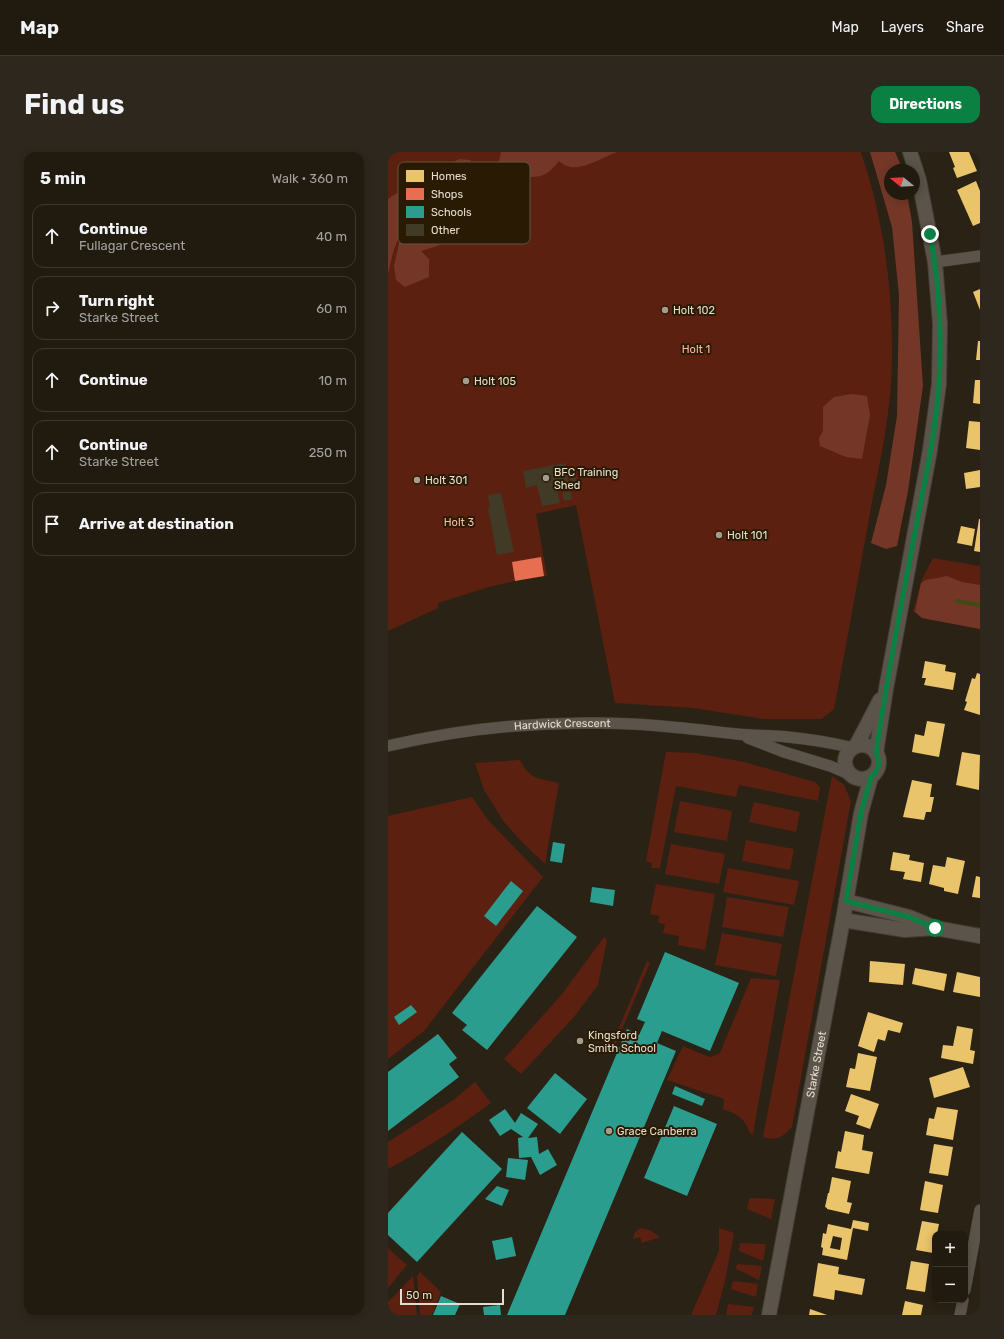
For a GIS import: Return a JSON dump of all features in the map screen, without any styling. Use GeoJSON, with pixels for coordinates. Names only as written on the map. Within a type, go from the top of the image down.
{"type":"FeatureCollection","features":[{"type":"Feature","properties":{"kind":"street"},"geometry":{"type":"LineString","coordinates":[[876,753],[900,608],[930,450],[939,384],[940,324],[935,262],[919,180],[910,152]]}},
{"type":"Feature","properties":{"kind":"street"},"geometry":{"type":"LineString","coordinates":[[935,262],[980,256]]}},
{"type":"Feature","properties":{"kind":"street"},"geometry":{"type":"LineString","coordinates":[[855,747],[870,747],[876,753],[879,761],[878,767],[876,773],[871,777],[860,779],[852,776],[846,767],[845,760],[848,753],[855,747],[886,689]]}},
{"type":"Feature","properties":{"kind":"street","name":"Hardwick Crescent"},"geometry":{"type":"LineString","coordinates":[[388,746],[449,734],[479,730],[525,725],[598,723],[657,726],[738,734],[788,736],[855,747]]}},
{"type":"Feature","properties":{"kind":"street","name":"Hardwick Crescent"},"geometry":{"type":"LineString","coordinates":[[738,734],[784,752],[830,766],[852,776]]}},
{"type":"Feature","properties":{"kind":"street","name":"Starke Street"},"geometry":{"type":"LineString","coordinates":[[852,776],[861,813]]}},
{"type":"Feature","properties":{"kind":"street","name":"Starke Street"},"geometry":{"type":"LineString","coordinates":[[769,1315],[843,920],[861,813],[871,777]]}},
{"type":"Feature","properties":{"kind":"street"},"geometry":{"type":"LineString","coordinates":[[846,901],[909,917],[935,928],[980,936]]}},
{"type":"Feature","properties":{"kind":"street"},"geometry":{"type":"LineString","coordinates":[[843,920],[905,930],[935,928]]}},
{"type":"Feature","properties":{"kind":"street"},"geometry":{"type":"LineString","coordinates":[[968,1274],[980,1210]]}},
{"type":"Feature","properties":{"kind":"street"},"geometry":{"type":"LineString","coordinates":[[960,1315],[962,1303]]}},
{"type":"Feature","properties":{"kind":"green space","name":"Holt 1"},"geometry":{"type":"Polygon","coordinates":[[[388,152],[861,152],[869,177],[881,227],[885,253],[891,305],[892,376],[882,451],[834,709],[822,719],[763,719],[693,708],[615,703],[576,505],[536,514],[547,576],[489,587],[438,603],[438,608],[388,631],[388,152]]]}},
{"type":"Feature","properties":{"kind":"green space"},"geometry":{"type":"Polygon","coordinates":[[[933,558],[980,566],[980,629],[922,618],[913,611],[922,579],[933,558]]]}},
{"type":"Feature","properties":{"kind":"green space"},"geometry":{"type":"Polygon","coordinates":[[[666,752],[695,753],[744,762],[815,782],[820,787],[818,801],[739,785],[736,797],[676,786],[660,868],[651,868],[652,863],[646,861],[666,752]]]}},
{"type":"Feature","properties":{"kind":"green space"},"geometry":{"type":"Polygon","coordinates":[[[520,760],[531,775],[559,783],[545,864],[504,822],[484,790],[475,763],[520,760]]]}},
{"type":"Feature","properties":{"kind":"green space"},"geometry":{"type":"Polygon","coordinates":[[[832,776],[844,785],[851,801],[792,1127],[779,1138],[772,1139],[763,1137],[832,776]]]}},
{"type":"Feature","properties":{"kind":"green space"},"geometry":{"type":"Polygon","coordinates":[[[472,797],[488,820],[543,877],[424,1031],[388,1059],[388,816],[472,797]]]}},
{"type":"Feature","properties":{"kind":"green space"},"geometry":{"type":"Polygon","coordinates":[[[680,801],[732,811],[727,841],[674,832],[680,801]]]}},
{"type":"Feature","properties":{"kind":"green space"},"geometry":{"type":"Polygon","coordinates":[[[754,802],[800,812],[796,832],[749,822],[754,802]]]}},
{"type":"Feature","properties":{"kind":"green space"},"geometry":{"type":"Polygon","coordinates":[[[746,840],[794,849],[790,870],[742,861],[746,840]]]}},
{"type":"Feature","properties":{"kind":"green space"},"geometry":{"type":"Polygon","coordinates":[[[671,844],[725,854],[719,884],[665,874],[671,844]]]}},
{"type":"Feature","properties":{"kind":"green space"},"geometry":{"type":"Polygon","coordinates":[[[728,868],[799,881],[794,905],[723,892],[728,868]]]}},
{"type":"Feature","properties":{"kind":"green space"},"geometry":{"type":"Polygon","coordinates":[[[656,884],[715,894],[705,950],[678,945],[679,936],[663,933],[665,924],[658,923],[659,916],[650,914],[656,884]]]}},
{"type":"Feature","properties":{"kind":"green space"},"geometry":{"type":"Polygon","coordinates":[[[727,897],[789,907],[783,937],[722,927],[727,897]]]}},
{"type":"Feature","properties":{"kind":"green space"},"geometry":{"type":"Polygon","coordinates":[[[722,933],[782,944],[776,976],[715,965],[722,933]]]}},
{"type":"Feature","properties":{"kind":"green space"},"geometry":{"type":"Polygon","coordinates":[[[604,937],[607,940],[598,985],[574,1017],[521,1074],[504,1059],[562,994],[604,937]]]}},
{"type":"Feature","properties":{"kind":"green space"},"geometry":{"type":"Polygon","coordinates":[[[647,961],[650,963],[614,1048],[611,1047],[647,961]]]}},
{"type":"Feature","properties":{"kind":"green space"},"geometry":{"type":"Polygon","coordinates":[[[751,978],[780,980],[753,1134],[750,1133],[740,1117],[723,1109],[724,1099],[667,1080],[683,1046],[709,1057],[720,1053],[751,978]]]}},
{"type":"Feature","properties":{"kind":"green space"},"geometry":{"type":"Polygon","coordinates":[[[475,1082],[491,1103],[441,1138],[388,1169],[388,1142],[452,1101],[475,1082]]]}},
{"type":"Feature","properties":{"kind":"green space"},"geometry":{"type":"Polygon","coordinates":[[[750,1198],[775,1199],[771,1219],[747,1209],[750,1198]]]}},
{"type":"Feature","properties":{"kind":"green space"},"geometry":{"type":"Polygon","coordinates":[[[641,1228],[650,1230],[660,1237],[642,1243],[640,1237],[633,1239],[635,1232],[641,1228]]]}},
{"type":"Feature","properties":{"kind":"green space"},"geometry":{"type":"Polygon","coordinates":[[[719,1228],[734,1233],[725,1281],[716,1315],[691,1315],[719,1251],[719,1228]]]}},
{"type":"Feature","properties":{"kind":"green space"},"geometry":{"type":"Polygon","coordinates":[[[740,1243],[766,1244],[763,1261],[739,1251],[740,1243]]]}},
{"type":"Feature","properties":{"kind":"green space"},"geometry":{"type":"Polygon","coordinates":[[[388,1248],[407,1265],[388,1288],[388,1248]]]}},
{"type":"Feature","properties":{"kind":"green space"},"geometry":{"type":"Polygon","coordinates":[[[737,1264],[762,1266],[759,1280],[736,1269],[737,1264]]]}},
{"type":"Feature","properties":{"kind":"green space"},"geometry":{"type":"Polygon","coordinates":[[[420,1272],[441,1292],[432,1315],[420,1315],[417,1276],[420,1272]]]}},
{"type":"Feature","properties":{"kind":"green space"},"geometry":{"type":"Polygon","coordinates":[[[413,1276],[417,1315],[388,1315],[388,1302],[413,1276]]]}},
{"type":"Feature","properties":{"kind":"green space"},"geometry":{"type":"Polygon","coordinates":[[[733,1281],[758,1284],[756,1297],[731,1289],[733,1281]]]}},
{"type":"Feature","properties":{"kind":"green space"},"geometry":{"type":"Polygon","coordinates":[[[728,1304],[754,1307],[752,1315],[726,1315],[728,1304]]]}},
{"type":"Feature","properties":{"kind":"shaded area"},"geometry":{"type":"Polygon","coordinates":[[[501,152],[617,152],[580,167],[566,165],[559,161],[546,174],[530,177],[530,162],[499,162],[501,152]]]}},
{"type":"Feature","properties":{"kind":"shaded area"},"geometry":{"type":"Polygon","coordinates":[[[870,152],[895,152],[900,164],[884,164],[884,200],[870,152]]]}},
{"type":"Feature","properties":{"kind":"shaded area"},"geometry":{"type":"Polygon","coordinates":[[[459,159],[470,160],[471,162],[454,162],[459,159]]]}},
{"type":"Feature","properties":{"kind":"shaded area"},"geometry":{"type":"Polygon","coordinates":[[[398,193],[398,239],[388,273],[388,199],[398,193]]]}},
{"type":"Feature","properties":{"kind":"shaded area"},"geometry":{"type":"Polygon","coordinates":[[[884,200],[908,200],[912,222],[923,386],[908,491],[897,546],[886,549],[871,543],[886,485],[897,416],[899,295],[892,227],[884,200]]]}},
{"type":"Feature","properties":{"kind":"shaded area"},"geometry":{"type":"Polygon","coordinates":[[[399,244],[441,244],[421,251],[429,259],[429,277],[405,287],[396,280],[394,266],[399,244]]]}},
{"type":"Feature","properties":{"kind":"shaded area"},"geometry":{"type":"Polygon","coordinates":[[[852,394],[867,396],[870,415],[862,459],[846,457],[820,446],[819,438],[823,431],[823,407],[834,397],[852,394]]]}},
{"type":"Feature","properties":{"kind":"shaded area"},"geometry":{"type":"Polygon","coordinates":[[[947,576],[962,582],[980,585],[980,629],[922,618],[915,612],[921,583],[926,580],[947,576]]]}},
{"type":"Feature","properties":{"kind":"building: Homes"},"geometry":{"type":"Polygon","coordinates":[[[949,152],[969,152],[977,171],[957,178],[953,168],[955,167],[949,152]]]}},
{"type":"Feature","properties":{"kind":"building: Homes"},"geometry":{"type":"Polygon","coordinates":[[[976,181],[980,191],[980,223],[973,226],[957,190],[976,181]]]}},
{"type":"Feature","properties":{"kind":"building: Homes"},"geometry":{"type":"Polygon","coordinates":[[[980,289],[980,310],[973,292],[980,289]]]}},
{"type":"Feature","properties":{"kind":"building: Homes"},"geometry":{"type":"Polygon","coordinates":[[[978,341],[980,341],[980,360],[976,360],[978,341]]]}},
{"type":"Feature","properties":{"kind":"building: Homes"},"geometry":{"type":"Polygon","coordinates":[[[975,380],[980,380],[980,404],[973,403],[975,380]]]}},
{"type":"Feature","properties":{"kind":"building: Homes"},"geometry":{"type":"Polygon","coordinates":[[[969,421],[980,422],[980,450],[966,448],[969,421]]]}},
{"type":"Feature","properties":{"kind":"building: Homes"},"geometry":{"type":"Polygon","coordinates":[[[980,470],[980,487],[966,489],[964,473],[980,470]]]}},
{"type":"Feature","properties":{"kind":"building: Homes"},"geometry":{"type":"Polygon","coordinates":[[[980,519],[980,552],[974,551],[980,519]]]}},
{"type":"Feature","properties":{"kind":"building: Homes"},"geometry":{"type":"Polygon","coordinates":[[[961,526],[975,529],[972,546],[957,543],[961,526]]]}},
{"type":"Feature","properties":{"kind":"building: Homes"},"geometry":{"type":"Polygon","coordinates":[[[925,661],[946,665],[945,671],[956,673],[953,690],[924,685],[926,678],[922,678],[925,661]]]}},
{"type":"Feature","properties":{"kind":"building: Homes"},"geometry":{"type":"Polygon","coordinates":[[[977,673],[980,674],[980,715],[964,710],[967,702],[965,701],[972,678],[975,679],[977,673]]]}},
{"type":"Feature","properties":{"kind":"building: Homes"},"geometry":{"type":"Polygon","coordinates":[[[927,721],[945,724],[939,757],[912,752],[915,734],[924,736],[927,721]]]}},
{"type":"Feature","properties":{"kind":"building: Homes"},"geometry":{"type":"Polygon","coordinates":[[[962,752],[980,755],[979,790],[956,785],[962,752]]]}},
{"type":"Feature","properties":{"kind":"building: Homes"},"geometry":{"type":"Polygon","coordinates":[[[912,780],[932,784],[930,797],[934,797],[931,812],[926,812],[924,820],[903,817],[912,780]]]}},
{"type":"Feature","properties":{"kind":"building: Homes"},"geometry":{"type":"Polygon","coordinates":[[[893,852],[910,855],[909,860],[924,863],[921,882],[903,879],[905,872],[890,870],[893,852]]]}},
{"type":"Feature","properties":{"kind":"building: Homes"},"geometry":{"type":"Polygon","coordinates":[[[947,857],[965,861],[958,894],[944,891],[944,888],[929,884],[933,865],[945,867],[947,857]]]}},
{"type":"Feature","properties":{"kind":"building: Homes"},"geometry":{"type":"Polygon","coordinates":[[[976,876],[980,877],[980,898],[972,897],[976,876]]]}},
{"type":"Feature","properties":{"kind":"building: Homes"},"geometry":{"type":"Polygon","coordinates":[[[870,961],[905,964],[903,985],[869,982],[870,961]]]}},
{"type":"Feature","properties":{"kind":"building: Homes"},"geometry":{"type":"Polygon","coordinates":[[[915,968],[947,974],[944,991],[912,984],[915,968]]]}},
{"type":"Feature","properties":{"kind":"building: Homes"},"geometry":{"type":"Polygon","coordinates":[[[957,972],[980,977],[980,997],[953,992],[957,972]]]}},
{"type":"Feature","properties":{"kind":"building: Homes"},"geometry":{"type":"Polygon","coordinates":[[[868,1012],[903,1023],[900,1033],[888,1030],[885,1041],[878,1039],[874,1052],[858,1046],[868,1012]]]}},
{"type":"Feature","properties":{"kind":"building: Homes"},"geometry":{"type":"Polygon","coordinates":[[[957,1026],[973,1029],[970,1050],[975,1051],[973,1064],[941,1058],[943,1045],[953,1046],[957,1026]]]}},
{"type":"Feature","properties":{"kind":"building: Homes"},"geometry":{"type":"Polygon","coordinates":[[[858,1053],[877,1057],[870,1091],[846,1087],[850,1068],[855,1069],[858,1053]]]}},
{"type":"Feature","properties":{"kind":"building: Homes"},"geometry":{"type":"Polygon","coordinates":[[[963,1067],[970,1087],[934,1098],[929,1078],[963,1067]]]}},
{"type":"Feature","properties":{"kind":"building: Homes"},"geometry":{"type":"Polygon","coordinates":[[[851,1094],[879,1104],[870,1129],[856,1124],[859,1116],[845,1111],[851,1094]]]}},
{"type":"Feature","properties":{"kind":"building: Homes"},"geometry":{"type":"Polygon","coordinates":[[[937,1107],[958,1110],[953,1140],[926,1135],[929,1118],[934,1119],[937,1107]]]}},
{"type":"Feature","properties":{"kind":"building: Homes"},"geometry":{"type":"Polygon","coordinates":[[[845,1131],[864,1135],[862,1150],[873,1152],[869,1174],[835,1168],[838,1151],[841,1152],[845,1131]]]}},
{"type":"Feature","properties":{"kind":"building: Homes"},"geometry":{"type":"Polygon","coordinates":[[[934,1144],[953,1147],[948,1176],[929,1173],[934,1144]]]}},
{"type":"Feature","properties":{"kind":"building: Homes"},"geometry":{"type":"Polygon","coordinates":[[[832,1177],[851,1181],[847,1202],[852,1203],[849,1214],[827,1209],[825,1207],[832,1177]]]}},
{"type":"Feature","properties":{"kind":"building: Homes"},"geometry":{"type":"Polygon","coordinates":[[[925,1181],[943,1185],[938,1213],[920,1210],[925,1181]]]}},
{"type":"Feature","properties":{"kind":"building: Homes"},"geometry":{"type":"Polygon","coordinates":[[[853,1220],[869,1223],[868,1231],[853,1228],[847,1260],[822,1255],[823,1248],[821,1247],[823,1233],[826,1234],[828,1224],[851,1229],[853,1220]],[[833,1236],[830,1248],[840,1250],[842,1238],[833,1236]]]}},
{"type":"Feature","properties":{"kind":"building: Homes"},"geometry":{"type":"Polygon","coordinates":[[[922,1221],[939,1224],[938,1231],[932,1231],[932,1253],[916,1250],[922,1221]]]}},
{"type":"Feature","properties":{"kind":"building: Homes"},"geometry":{"type":"Polygon","coordinates":[[[911,1261],[929,1264],[925,1292],[906,1289],[911,1261]]]}},
{"type":"Feature","properties":{"kind":"building: Homes"},"geometry":{"type":"Polygon","coordinates":[[[818,1263],[839,1267],[838,1274],[865,1279],[862,1295],[835,1290],[834,1300],[813,1296],[818,1263]]]}},
{"type":"Feature","properties":{"kind":"building: Homes"},"geometry":{"type":"Polygon","coordinates":[[[905,1301],[923,1305],[921,1315],[902,1315],[905,1301]]]}},
{"type":"Feature","properties":{"kind":"building: Homes"},"geometry":{"type":"Polygon","coordinates":[[[810,1309],[827,1315],[809,1315],[810,1309]]]}},
{"type":"Feature","properties":{"kind":"building: Shops"},"geometry":{"type":"Polygon","coordinates":[[[541,557],[544,576],[515,581],[512,562],[541,557]]]}},
{"type":"Feature","properties":{"kind":"building: Schools"},"geometry":{"type":"Polygon","coordinates":[[[553,842],[565,844],[562,863],[550,861],[553,842]]]}},
{"type":"Feature","properties":{"kind":"building: Schools"},"geometry":{"type":"Polygon","coordinates":[[[511,881],[523,891],[496,926],[484,916],[511,881]]]}},
{"type":"Feature","properties":{"kind":"building: Schools"},"geometry":{"type":"Polygon","coordinates":[[[592,887],[615,890],[613,906],[590,902],[592,887]]]}},
{"type":"Feature","properties":{"kind":"building: Schools"},"geometry":{"type":"Polygon","coordinates":[[[537,906],[577,937],[487,1050],[462,1030],[467,1025],[452,1013],[537,906]]]}},
{"type":"Feature","properties":{"kind":"building: Schools"},"geometry":{"type":"Polygon","coordinates":[[[665,952],[739,983],[710,1051],[662,1031],[657,1043],[676,1051],[565,1315],[507,1315],[627,1029],[639,1035],[645,1022],[637,1019],[665,952]]]}},
{"type":"Feature","properties":{"kind":"building: Schools"},"geometry":{"type":"Polygon","coordinates":[[[411,1005],[417,1012],[399,1025],[394,1017],[411,1005]]]}},
{"type":"Feature","properties":{"kind":"building: Schools"},"geometry":{"type":"Polygon","coordinates":[[[438,1034],[457,1058],[449,1064],[459,1077],[388,1131],[388,1072],[438,1034]]]}},
{"type":"Feature","properties":{"kind":"building: Schools"},"geometry":{"type":"Polygon","coordinates":[[[555,1073],[587,1099],[560,1134],[527,1108],[555,1073]]]}},
{"type":"Feature","properties":{"kind":"building: Schools"},"geometry":{"type":"Polygon","coordinates":[[[675,1086],[705,1099],[702,1106],[672,1094],[675,1086]]]}},
{"type":"Feature","properties":{"kind":"building: Schools"},"geometry":{"type":"Polygon","coordinates":[[[674,1106],[717,1124],[687,1196],[644,1178],[674,1106]]]}},
{"type":"Feature","properties":{"kind":"building: Schools"},"geometry":{"type":"Polygon","coordinates":[[[505,1109],[515,1123],[521,1113],[538,1124],[528,1138],[537,1137],[539,1154],[548,1149],[557,1165],[540,1175],[531,1157],[519,1158],[518,1138],[523,1137],[511,1129],[500,1136],[489,1120],[505,1109]]]}},
{"type":"Feature","properties":{"kind":"building: Schools"},"geometry":{"type":"Polygon","coordinates":[[[462,1132],[502,1169],[417,1262],[388,1235],[388,1213],[462,1132]]]}},
{"type":"Feature","properties":{"kind":"building: Schools"},"geometry":{"type":"Polygon","coordinates":[[[508,1158],[528,1160],[525,1180],[506,1177],[508,1158]]]}},
{"type":"Feature","properties":{"kind":"building: Schools"},"geometry":{"type":"Polygon","coordinates":[[[497,1186],[509,1190],[502,1206],[485,1199],[497,1186]]]}},
{"type":"Feature","properties":{"kind":"building: Schools"},"geometry":{"type":"Polygon","coordinates":[[[512,1237],[516,1256],[496,1260],[492,1241],[512,1237]]]}},
{"type":"Feature","properties":{"kind":"building: Schools"},"geometry":{"type":"Polygon","coordinates":[[[441,1296],[460,1304],[455,1315],[433,1315],[441,1296]]]}},
{"type":"Feature","properties":{"kind":"building: Schools"},"geometry":{"type":"Polygon","coordinates":[[[500,1305],[501,1315],[484,1315],[483,1307],[500,1305]]]}},
{"type":"Feature","properties":{"kind":"building: Other","name":"BFC Training Shed"},"geometry":{"type":"Polygon","coordinates":[[[565,463],[569,487],[557,489],[560,503],[542,506],[537,485],[526,488],[523,471],[565,463]]]}},
{"type":"Feature","properties":{"kind":"building: Other"},"geometry":{"type":"Polygon","coordinates":[[[574,467],[576,481],[571,482],[569,468],[574,467]]]}},
{"type":"Feature","properties":{"kind":"building: Other"},"geometry":{"type":"Polygon","coordinates":[[[571,491],[572,499],[564,501],[562,493],[571,491]]]}},
{"type":"Feature","properties":{"kind":"building: Other"},"geometry":{"type":"Polygon","coordinates":[[[501,493],[514,552],[497,555],[488,508],[490,507],[488,495],[501,493]]]}},
{"type":"Feature","properties":{"kind":"waterway"},"geometry":{"type":"LineString","coordinates":[[957,601],[980,605]]}},
{"type":"Feature","properties":{"kind":"place","name":"Holt 102"},"geometry":{"type":"Point","coordinates":[665,310]}},
{"type":"Feature","properties":{"kind":"place","name":"Holt 105"},"geometry":{"type":"Point","coordinates":[466,381]}},
{"type":"Feature","properties":{"kind":"place","name":"BFC Training Shed"},"geometry":{"type":"Point","coordinates":[546,478]}},
{"type":"Feature","properties":{"kind":"place","name":"Holt 301"},"geometry":{"type":"Point","coordinates":[417,480]}},
{"type":"Feature","properties":{"kind":"place","name":"Holt 101"},"geometry":{"type":"Point","coordinates":[719,535]}},
{"type":"Feature","properties":{"kind":"place","name":"Kingsford Smith School"},"geometry":{"type":"Point","coordinates":[580,1041]}},
{"type":"Feature","properties":{"kind":"place","name":"Grace Canberra"},"geometry":{"type":"Point","coordinates":[609,1131]}},
{"type":"Feature","properties":{"kind":"route"},"geometry":{"type":"LineString","coordinates":[[930,234],[935,262],[940,324],[939,384],[930,450],[886,689],[876,753],[879,761],[878,767],[876,773],[871,777],[861,813],[846,901],[909,917],[935,928]]}},
{"type":"Feature","properties":{"kind":"park label","name":"Holt 3"},"geometry":{"type":"Point","coordinates":[459,522]}}]}
